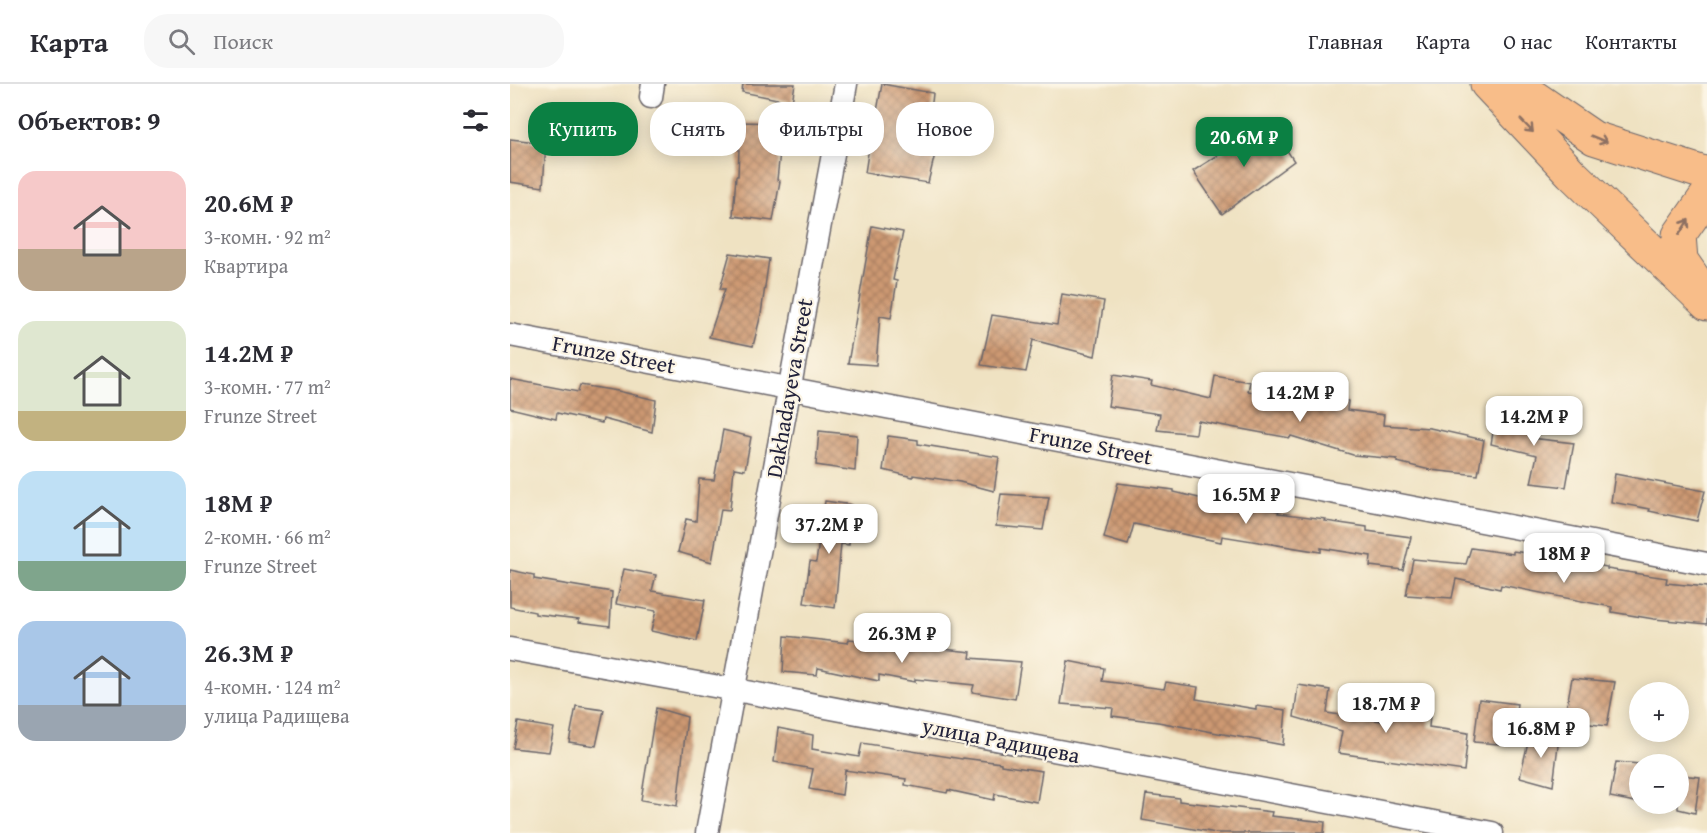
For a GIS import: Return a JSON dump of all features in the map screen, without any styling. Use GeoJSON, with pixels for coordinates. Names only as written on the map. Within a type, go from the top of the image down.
{"type":"FeatureCollection","features":[{"type":"Feature","properties":{"kind":"main road"},"geometry":{"type":"LineString","coordinates":[[1487,84],[1571,172],[1707,304]]}},
{"type":"Feature","properties":{"kind":"main road"},"geometry":{"type":"LineString","coordinates":[[1515,84],[1594,138],[1707,174]]}},
{"type":"Feature","properties":{"kind":"main road"},"geometry":{"type":"LineString","coordinates":[[1707,195],[1679,235],[1682,260],[1707,297]]}},
{"type":"Feature","properties":{"kind":"street","name":"Dakhadayeva Street"},"geometry":{"type":"LineString","coordinates":[[707,833],[846,84]]}},
{"type":"Feature","properties":{"kind":"street","name":"Frunze Street"},"geometry":{"type":"LineString","coordinates":[[510,334],[1707,564]]}},
{"type":"Feature","properties":{"kind":"street","name":"улица Радищева"},"geometry":{"type":"LineString","coordinates":[[510,649],[1492,833]]}},
{"type":"Feature","properties":{"kind":"building"},"geometry":{"type":"Polygon","coordinates":[[[743,84],[795,84],[792,102],[742,92],[743,84]]]}},
{"type":"Feature","properties":{"kind":"building"},"geometry":{"type":"Polygon","coordinates":[[[882,84],[933,93],[932,102],[896,102],[896,156],[934,156],[928,183],[865,173],[868,156],[884,156],[884,102],[879,102],[882,84]]]}},
{"type":"Feature","properties":{"kind":"building"},"geometry":{"type":"Polygon","coordinates":[[[746,122],[758,122],[758,156],[780,156],[777,180],[780,181],[773,221],[733,216],[736,176],[738,176],[739,156],[746,156],[746,122]]]}},
{"type":"Feature","properties":{"kind":"building"},"geometry":{"type":"Polygon","coordinates":[[[1269,123],[1294,161],[1222,214],[1193,171],[1269,123]]]}},
{"type":"Feature","properties":{"kind":"building"},"geometry":{"type":"Polygon","coordinates":[[[510,139],[528,141],[528,156],[545,156],[543,187],[510,182],[510,139]]]}},
{"type":"Feature","properties":{"kind":"building"},"geometry":{"type":"Polygon","coordinates":[[[872,226],[903,232],[893,280],[897,281],[891,318],[880,316],[876,365],[848,363],[872,226]]]}},
{"type":"Feature","properties":{"kind":"building"},"geometry":{"type":"Polygon","coordinates":[[[730,253],[769,259],[761,314],[753,346],[709,337],[725,289],[720,289],[730,253]]]}},
{"type":"Feature","properties":{"kind":"building"},"geometry":{"type":"Polygon","coordinates":[[[1062,294],[1104,301],[1095,356],[1033,340],[1026,372],[981,365],[992,315],[1057,325],[1062,294]]]}},
{"type":"Feature","properties":{"kind":"building"},"geometry":{"type":"Polygon","coordinates":[[[1113,375],[1152,381],[1151,385],[1211,399],[1215,376],[1250,382],[1248,391],[1305,405],[1308,391],[1348,401],[1347,410],[1384,415],[1383,425],[1430,428],[1484,440],[1478,475],[1430,470],[1397,462],[1397,459],[1353,455],[1291,436],[1290,438],[1198,421],[1196,434],[1157,430],[1160,414],[1108,406],[1113,375]]]}},
{"type":"Feature","properties":{"kind":"building"},"geometry":{"type":"Polygon","coordinates":[[[510,379],[578,392],[580,385],[656,400],[652,432],[603,419],[602,423],[557,413],[556,419],[510,408],[510,379]]]}},
{"type":"Feature","properties":{"kind":"building"},"geometry":{"type":"Polygon","coordinates":[[[1497,409],[1536,412],[1531,438],[1574,443],[1566,487],[1531,483],[1537,455],[1491,444],[1497,409]]]}},
{"type":"Feature","properties":{"kind":"building"},"geometry":{"type":"Polygon","coordinates":[[[723,430],[751,437],[745,470],[734,468],[730,510],[721,509],[712,562],[678,552],[686,519],[696,521],[699,479],[714,480],[723,430]]]}},
{"type":"Feature","properties":{"kind":"building"},"geometry":{"type":"Polygon","coordinates":[[[819,431],[857,435],[855,471],[816,465],[819,431]]]}},
{"type":"Feature","properties":{"kind":"building"},"geometry":{"type":"Polygon","coordinates":[[[888,436],[918,440],[918,444],[999,457],[994,491],[960,482],[913,475],[913,477],[883,470],[888,436]]]}},
{"type":"Feature","properties":{"kind":"building"},"geometry":{"type":"Polygon","coordinates":[[[1615,474],[1705,491],[1697,521],[1611,502],[1615,474]]]}},
{"type":"Feature","properties":{"kind":"building"},"geometry":{"type":"Polygon","coordinates":[[[1118,483],[1174,490],[1174,492],[1244,509],[1244,506],[1279,511],[1278,513],[1367,527],[1367,531],[1411,537],[1403,570],[1370,566],[1371,556],[1321,548],[1321,552],[1222,536],[1221,542],[1134,524],[1128,545],[1104,538],[1118,483]]]}},
{"type":"Feature","properties":{"kind":"building"},"geometry":{"type":"Polygon","coordinates":[[[1001,494],[1049,497],[1043,530],[996,526],[1001,494]]]}},
{"type":"Feature","properties":{"kind":"building"},"geometry":{"type":"Polygon","coordinates":[[[825,501],[852,505],[849,545],[841,544],[835,608],[804,603],[810,561],[816,562],[825,501]]]}},
{"type":"Feature","properties":{"kind":"building"},"geometry":{"type":"Polygon","coordinates":[[[1471,548],[1513,554],[1513,551],[1565,559],[1607,567],[1607,569],[1667,578],[1666,583],[1707,587],[1707,624],[1612,612],[1612,607],[1501,585],[1500,589],[1456,579],[1452,598],[1406,595],[1413,559],[1466,564],[1471,548]]]}},
{"type":"Feature","properties":{"kind":"building"},"geometry":{"type":"Polygon","coordinates":[[[624,569],[656,575],[652,591],[705,600],[697,641],[651,631],[656,611],[616,604],[624,569]]]}},
{"type":"Feature","properties":{"kind":"building"},"geometry":{"type":"Polygon","coordinates":[[[510,570],[534,575],[534,579],[612,592],[610,626],[579,622],[579,619],[535,614],[535,612],[510,607],[510,570]]]}},
{"type":"Feature","properties":{"kind":"building"},"geometry":{"type":"Polygon","coordinates":[[[785,636],[848,643],[849,639],[971,652],[970,658],[1021,662],[1015,699],[972,692],[974,685],[915,679],[915,682],[879,675],[879,681],[818,668],[817,675],[783,672],[785,636]]]}},
{"type":"Feature","properties":{"kind":"building"},"geometry":{"type":"Polygon","coordinates":[[[1068,661],[1104,668],[1102,681],[1164,689],[1166,682],[1198,687],[1196,699],[1256,709],[1256,706],[1286,710],[1283,745],[1112,716],[1113,708],[1061,704],[1068,661]]]}},
{"type":"Feature","properties":{"kind":"building"},"geometry":{"type":"Polygon","coordinates":[[[1572,678],[1615,682],[1607,726],[1564,721],[1572,678]]]}},
{"type":"Feature","properties":{"kind":"building"},"geometry":{"type":"Polygon","coordinates":[[[1298,685],[1330,690],[1327,713],[1388,722],[1390,708],[1430,716],[1429,727],[1468,733],[1464,771],[1338,753],[1342,731],[1294,717],[1298,685]]]}},
{"type":"Feature","properties":{"kind":"building"},"geometry":{"type":"Polygon","coordinates":[[[1479,699],[1517,704],[1511,745],[1474,742],[1479,699]]]}},
{"type":"Feature","properties":{"kind":"building"},"geometry":{"type":"Polygon","coordinates":[[[576,706],[604,710],[596,746],[569,742],[576,706]]]}},
{"type":"Feature","properties":{"kind":"building"},"geometry":{"type":"Polygon","coordinates":[[[656,708],[687,717],[677,806],[641,800],[656,708]]]}},
{"type":"Feature","properties":{"kind":"building"},"geometry":{"type":"Polygon","coordinates":[[[518,722],[554,728],[549,752],[513,748],[518,722]]]}},
{"type":"Feature","properties":{"kind":"building"},"geometry":{"type":"Polygon","coordinates":[[[778,728],[813,735],[812,749],[859,757],[862,743],[1042,771],[1037,802],[995,794],[994,800],[948,790],[947,793],[905,785],[906,779],[845,770],[842,795],[809,789],[813,769],[774,762],[778,728]]]}},
{"type":"Feature","properties":{"kind":"building"},"geometry":{"type":"Polygon","coordinates":[[[1530,733],[1559,737],[1553,786],[1520,777],[1530,733]]]}},
{"type":"Feature","properties":{"kind":"building"},"geometry":{"type":"Polygon","coordinates":[[[1616,762],[1629,763],[1629,801],[1610,797],[1616,762]]]}},
{"type":"Feature","properties":{"kind":"building"},"geometry":{"type":"Polygon","coordinates":[[[1689,776],[1700,777],[1695,813],[1689,812],[1689,776]]]}},
{"type":"Feature","properties":{"kind":"building"},"geometry":{"type":"Polygon","coordinates":[[[1146,794],[1179,798],[1179,801],[1272,812],[1271,816],[1325,822],[1324,833],[1216,833],[1142,820],[1146,794]]]}}]}
